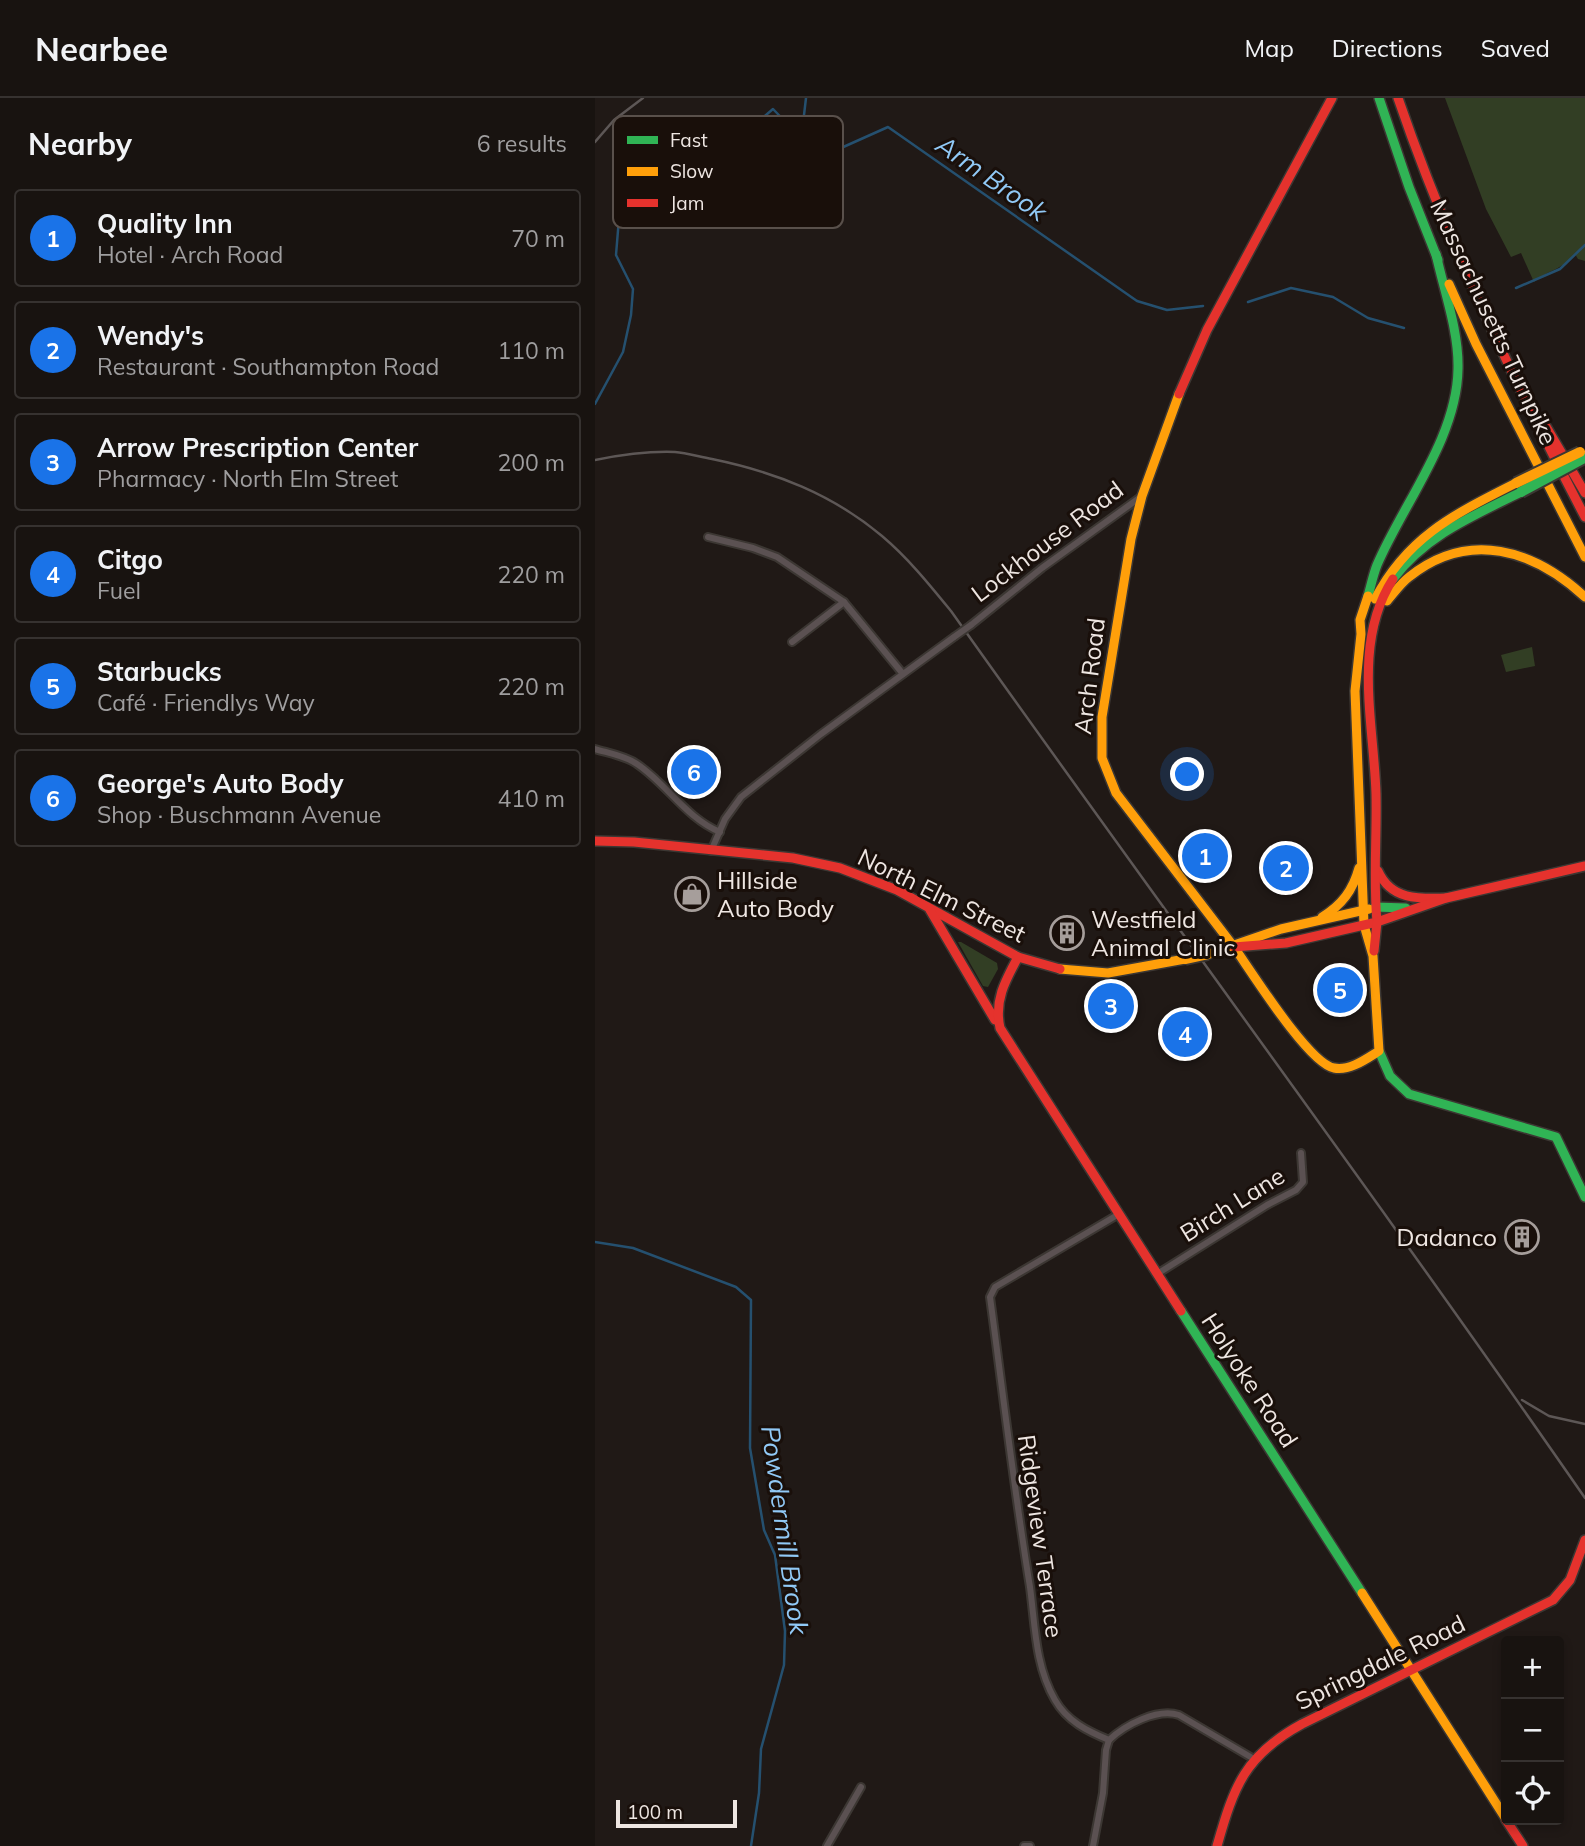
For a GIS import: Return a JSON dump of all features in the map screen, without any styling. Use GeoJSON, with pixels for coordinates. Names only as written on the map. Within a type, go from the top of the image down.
{"type":"FeatureCollection","features":[{"type":"Feature","properties":{"kind":"main road","name":"Massachusetts Turnpike"},"geometry":{"type":"LineString","coordinates":[[1379,98],[1436,254],[1476,345],[1585,557]]}},
{"type":"Feature","properties":{"kind":"main road","name":"Massachusetts Turnpike"},"geometry":{"type":"LineString","coordinates":[[1398,98],[1444,227],[1496,345],[1585,517]]}},
{"type":"Feature","properties":{"kind":"main road","name":"Lockhouse Road"},"geometry":{"type":"LineString","coordinates":[[1142,496],[1174,404],[1196,351],[1328,101]]}},
{"type":"Feature","properties":{"kind":"main road"},"geometry":{"type":"LineString","coordinates":[[1436,254],[1457,346],[1458,379],[1454,402],[1439,443],[1374,574],[1360,620],[1366,635],[1377,922],[1373,956],[1379,1051],[1384,1067],[1394,1083],[1409,1094],[1556,1138],[1585,1197]]}},
{"type":"Feature","properties":{"kind":"main road"},"geometry":{"type":"LineString","coordinates":[[1496,345],[1585,493]]}},
{"type":"Feature","properties":{"kind":"main road"},"geometry":{"type":"LineString","coordinates":[[1373,956],[1363,911],[1363,848],[1355,691],[1366,635],[1382,599],[1397,575],[1419,551],[1455,525],[1584,454]]}},
{"type":"Feature","properties":{"kind":"main road","name":"Arch Road"},"geometry":{"type":"LineString","coordinates":[[1142,496],[1131,539],[1102,717],[1102,758],[1108,778],[1124,805],[1320,1063],[1335,1071],[1362,1062],[1379,1051]]}},
{"type":"Feature","properties":{"kind":"main road"},"geometry":{"type":"LineString","coordinates":[[1366,635],[1388,600],[1408,578],[1438,559],[1473,550],[1508,551],[1538,560],[1562,575],[1585,597]]}},
{"type":"Feature","properties":{"kind":"main road","name":"North Elm Street"},"geometry":{"type":"LineString","coordinates":[[595,841],[712,850],[793,859],[840,868],[897,891],[1018,957],[1066,971],[1108,973],[1234,947]]}},
{"type":"Feature","properties":{"kind":"main road"},"geometry":{"type":"LineString","coordinates":[[1312,922],[1335,909],[1350,892],[1356,880],[1363,848]]}},
{"type":"Feature","properties":{"kind":"main road"},"geometry":{"type":"LineString","coordinates":[[1375,859],[1381,881],[1394,892],[1413,898],[1447,898]]}},
{"type":"Feature","properties":{"kind":"main road"},"geometry":{"type":"LineString","coordinates":[[1234,947],[1259,947],[1364,925],[1447,898],[1585,866]]}},
{"type":"Feature","properties":{"kind":"main road"},"geometry":{"type":"LineString","coordinates":[[1234,947],[1281,929],[1375,907],[1414,909]]}},
{"type":"Feature","properties":{"kind":"main road","name":"Holyoke Road"},"geometry":{"type":"LineString","coordinates":[[930,910],[1000,1028],[1501,1812]]}},
{"type":"Feature","properties":{"kind":"main road"},"geometry":{"type":"LineString","coordinates":[[1000,1028],[997,1015],[998,995],[1018,957]]}},
{"type":"Feature","properties":{"kind":"main road","name":"Springdale Road"},"geometry":{"type":"LineString","coordinates":[[1217,1846],[1227,1812],[1254,1759],[1270,1743],[1553,1600],[1572,1577],[1585,1540]]}},
{"type":"Feature","properties":{"kind":"main road","name":"Holyoke Road"},"geometry":{"type":"LineString","coordinates":[[1509,1825],[1523,1846]]}},
{"type":"Feature","properties":{"kind":"street","name":"Lockhouse Road"},"geometry":{"type":"LineString","coordinates":[[712,850],[733,806],[749,790],[971,625],[1042,568],[1142,496]]}},
{"type":"Feature","properties":{"kind":"street"},"geometry":{"type":"LineString","coordinates":[[708,537],[753,548],[777,558],[844,601],[902,674]]}},
{"type":"Feature","properties":{"kind":"street"},"geometry":{"type":"LineString","coordinates":[[792,642],[844,601]]}},
{"type":"Feature","properties":{"kind":"street"},"geometry":{"type":"LineString","coordinates":[[595,750],[636,763],[692,815],[720,832]]}},
{"type":"Feature","properties":{"kind":"street","name":"Birch Lane"},"geometry":{"type":"LineString","coordinates":[[1157,1274],[1267,1205],[1296,1190],[1303,1182],[1301,1153]]}},
{"type":"Feature","properties":{"kind":"street","name":"Ridgeview Terrace"},"geometry":{"type":"LineString","coordinates":[[1109,1740],[1084,1730],[1063,1713],[1051,1693],[1040,1662],[1004,1415],[990,1297],[995,1287],[1119,1214]]}},
{"type":"Feature","properties":{"kind":"street"},"geometry":{"type":"LineString","coordinates":[[1093,1846],[1103,1793],[1106,1750],[1109,1740],[1118,1733],[1150,1717],[1170,1713],[1179,1715],[1254,1759]]}},
{"type":"Feature","properties":{"kind":"street"},"geometry":{"type":"LineString","coordinates":[[827,1846],[861,1787]]}},
{"type":"Feature","properties":{"kind":"street"},"geometry":{"type":"LineString","coordinates":[[1024,1846],[1030,1846]]}},
{"type":"Feature","properties":{"kind":"green space"},"geometry":{"type":"Polygon","coordinates":[[[1445,98],[1585,98],[1585,261],[1578,259],[1575,254],[1534,282],[1521,253],[1511,257],[1486,209],[1445,98]]]}},
{"type":"Feature","properties":{"kind":"green space"},"geometry":{"type":"Polygon","coordinates":[[[1532,647],[1535,666],[1506,672],[1501,655],[1532,647]]]}},
{"type":"Feature","properties":{"kind":"green space"},"geometry":{"type":"Polygon","coordinates":[[[958,942],[997,963],[998,969],[988,987],[983,986],[958,942]]]}},
{"type":"Feature","properties":{"kind":"waterway","name":"Powdermill Brook"},"geometry":{"type":"LineString","coordinates":[[804,116],[806,98]]}},
{"type":"Feature","properties":{"kind":"waterway","name":"Powdermill Brook"},"geometry":{"type":"LineString","coordinates":[[765,116],[773,109],[780,116]]}},
{"type":"Feature","properties":{"kind":"waterway","name":"Arm Brook"},"geometry":{"type":"LineString","coordinates":[[843,147],[888,127],[1137,301],[1167,310],[1203,306]]}},
{"type":"Feature","properties":{"kind":"waterway","name":"Powdermill Brook"},"geometry":{"type":"LineString","coordinates":[[595,404],[623,352],[631,315],[633,289],[616,255],[618,228]]}},
{"type":"Feature","properties":{"kind":"waterway","name":"Arm Brook"},"geometry":{"type":"LineString","coordinates":[[1516,288],[1560,269],[1585,245]]}},
{"type":"Feature","properties":{"kind":"waterway","name":"Arm Brook"},"geometry":{"type":"LineString","coordinates":[[1248,302],[1291,288],[1333,297],[1368,318],[1404,328]]}},
{"type":"Feature","properties":{"kind":"waterway","name":"Powdermill Brook"},"geometry":{"type":"LineString","coordinates":[[595,1242],[633,1248],[736,1287],[751,1300],[750,1448],[764,1530],[775,1555],[785,1631],[784,1665],[761,1749],[759,1793],[751,1846]]}},
{"type":"Feature","properties":{"kind":"railway"},"geometry":{"type":"LineString","coordinates":[[619,116],[643,98]]}},
{"type":"Feature","properties":{"kind":"railway"},"geometry":{"type":"LineString","coordinates":[[595,142],[613,121]]}},
{"type":"Feature","properties":{"kind":"railway"},"geometry":{"type":"LineString","coordinates":[[595,460],[675,452],[735,464],[780,478],[823,497],[863,521],[909,562],[951,611],[1585,1498]]}},
{"type":"Feature","properties":{"kind":"railway"},"geometry":{"type":"LineString","coordinates":[[1522,1400],[1549,1416],[1585,1424]]}},
{"type":"Feature","properties":{"kind":"traffic: fast"},"geometry":{"type":"LineString","coordinates":[[1379,98],[1409,187],[1438,260]]}},
{"type":"Feature","properties":{"kind":"traffic: fast"},"geometry":{"type":"LineString","coordinates":[[1368,596],[1377,565],[1439,445],[1455,395],[1458,369],[1456,340],[1436,254]]}},
{"type":"Feature","properties":{"kind":"traffic: fast"},"geometry":{"type":"LineString","coordinates":[[1521,492],[1584,458]]}},
{"type":"Feature","properties":{"kind":"traffic: fast"},"geometry":{"type":"LineString","coordinates":[[1393,579],[1435,538],[1521,492]]}},
{"type":"Feature","properties":{"kind":"traffic: fast"},"geometry":{"type":"LineString","coordinates":[[1375,907],[1406,908]]}},
{"type":"Feature","properties":{"kind":"traffic: fast"},"geometry":{"type":"LineString","coordinates":[[1379,1051],[1390,1076],[1409,1094],[1556,1137],[1585,1197]]}},
{"type":"Feature","properties":{"kind":"traffic: fast"},"geometry":{"type":"LineString","coordinates":[[1181,1311],[1362,1593]]}},
{"type":"Feature","properties":{"kind":"traffic: slow"},"geometry":{"type":"LineString","coordinates":[[1449,284],[1476,344],[1585,557]]}},
{"type":"Feature","properties":{"kind":"traffic: slow"},"geometry":{"type":"LineString","coordinates":[[1179,394],[1142,496],[1131,539],[1102,717],[1102,758],[1116,793],[1234,947]]}},
{"type":"Feature","properties":{"kind":"traffic: slow"},"geometry":{"type":"LineString","coordinates":[[1516,483],[1580,452]]}},
{"type":"Feature","properties":{"kind":"traffic: slow"},"geometry":{"type":"LineString","coordinates":[[1375,599],[1402,559],[1435,529],[1473,505],[1516,483]]}},
{"type":"Feature","properties":{"kind":"traffic: slow"},"geometry":{"type":"LineString","coordinates":[[1387,601],[1406,579],[1432,562],[1455,553],[1478,550],[1500,551],[1523,557],[1544,567],[1585,597]]}},
{"type":"Feature","properties":{"kind":"traffic: slow"},"geometry":{"type":"LineString","coordinates":[[1364,925],[1355,691],[1360,620],[1368,596]]}},
{"type":"Feature","properties":{"kind":"traffic: slow"},"geometry":{"type":"LineString","coordinates":[[1322,917],[1346,896],[1359,868]]}},
{"type":"Feature","properties":{"kind":"traffic: slow"},"geometry":{"type":"LineString","coordinates":[[1208,954],[1281,929],[1369,909]]}},
{"type":"Feature","properties":{"kind":"traffic: slow"},"geometry":{"type":"LineString","coordinates":[[1234,947],[1281,1015],[1310,1051],[1323,1063],[1334,1068],[1346,1068],[1379,1051],[1373,956],[1364,925]]}},
{"type":"Feature","properties":{"kind":"traffic: slow"},"geometry":{"type":"LineString","coordinates":[[1185,959],[1208,954]]}},
{"type":"Feature","properties":{"kind":"traffic: slow"},"geometry":{"type":"LineString","coordinates":[[1060,969],[1108,973],[1185,959]]}},
{"type":"Feature","properties":{"kind":"traffic: slow"},"geometry":{"type":"LineString","coordinates":[[1362,1593],[1501,1811]]}},
{"type":"Feature","properties":{"kind":"traffic: jam"},"geometry":{"type":"LineString","coordinates":[[1179,394],[1207,330],[1332,98]]}},
{"type":"Feature","properties":{"kind":"traffic: jam"},"geometry":{"type":"LineString","coordinates":[[1398,98],[1460,259],[1533,415],[1585,517]]}},
{"type":"Feature","properties":{"kind":"traffic: jam"},"geometry":{"type":"LineString","coordinates":[[1544,423],[1585,493]]}},
{"type":"Feature","properties":{"kind":"traffic: jam"},"geometry":{"type":"LineString","coordinates":[[1234,947],[1286,943],[1377,922],[1376,794],[1368,684],[1369,656],[1380,603],[1393,579]]}},
{"type":"Feature","properties":{"kind":"traffic: jam"},"geometry":{"type":"LineString","coordinates":[[595,841],[634,842],[793,858],[840,868],[897,890],[1018,957],[1060,969]]}},
{"type":"Feature","properties":{"kind":"traffic: jam"},"geometry":{"type":"LineString","coordinates":[[1374,951],[1377,922],[1446,898],[1585,866]]}},
{"type":"Feature","properties":{"kind":"traffic: jam"},"geometry":{"type":"LineString","coordinates":[[1378,871],[1390,888],[1398,893],[1416,898],[1446,898]]}},
{"type":"Feature","properties":{"kind":"traffic: jam"},"geometry":{"type":"LineString","coordinates":[[930,910],[995,1020]]}},
{"type":"Feature","properties":{"kind":"traffic: jam"},"geometry":{"type":"LineString","coordinates":[[1018,957],[1000,1000],[1000,1028],[1181,1311]]}},
{"type":"Feature","properties":{"kind":"traffic: jam"},"geometry":{"type":"LineString","coordinates":[[1217,1846],[1236,1789],[1255,1760],[1267,1748],[1302,1724],[1553,1600],[1570,1580],[1585,1540]]}},
{"type":"Feature","properties":{"kind":"traffic: jam"},"geometry":{"type":"LineString","coordinates":[[1509,1825],[1523,1846]]}},
{"type":"Feature","properties":{"kind":"place","name":"George's Auto Body"},"geometry":{"type":"Point","coordinates":[694,772]}},
{"type":"Feature","properties":{"kind":"place","name":"Quality Inn"},"geometry":{"type":"Point","coordinates":[1205,856]}},
{"type":"Feature","properties":{"kind":"place","name":"Wendy's"},"geometry":{"type":"Point","coordinates":[1286,868]}},
{"type":"Feature","properties":{"kind":"place","name":"Hillside Auto Body"},"geometry":{"type":"Point","coordinates":[692,894]}},
{"type":"Feature","properties":{"kind":"place","name":"Westfield Animal Clinic"},"geometry":{"type":"Point","coordinates":[1067,933]}},
{"type":"Feature","properties":{"kind":"place","name":"Starbucks"},"geometry":{"type":"Point","coordinates":[1340,990]}},
{"type":"Feature","properties":{"kind":"place","name":"Arrow Prescription Center"},"geometry":{"type":"Point","coordinates":[1111,1006]}},
{"type":"Feature","properties":{"kind":"place","name":"Citgo"},"geometry":{"type":"Point","coordinates":[1185,1034]}},
{"type":"Feature","properties":{"kind":"place","name":"Dadanco"},"geometry":{"type":"Point","coordinates":[1522,1237]}}]}
